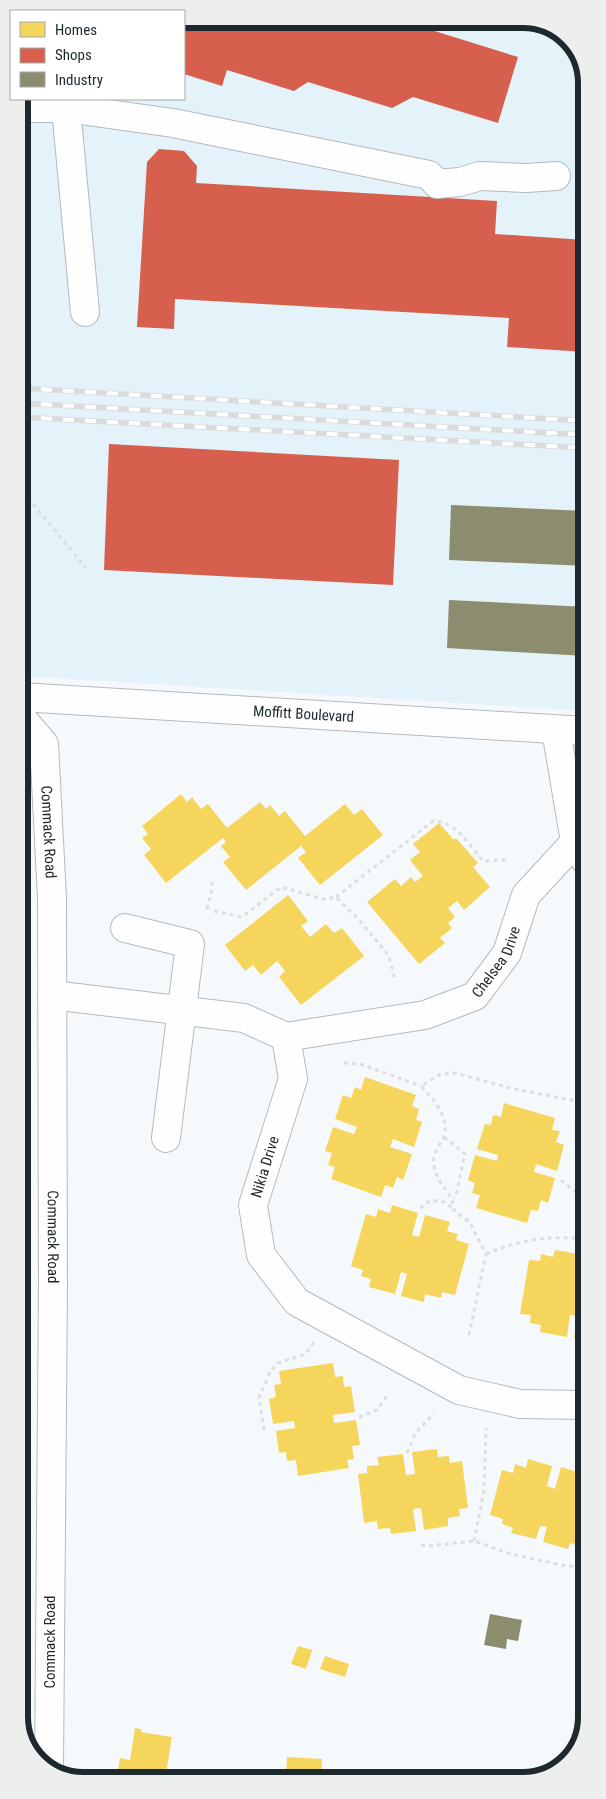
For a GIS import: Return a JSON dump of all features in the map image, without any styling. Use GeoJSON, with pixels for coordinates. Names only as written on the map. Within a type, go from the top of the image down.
{"type":"FeatureCollection","features":[{"type":"Feature","properties":{"kind":"street"},"geometry":{"type":"LineString","coordinates":[[66,104],[85,312]]}},
{"type":"Feature","properties":{"kind":"street"},"geometry":{"type":"LineString","coordinates":[[28,107],[66,104],[182,125],[429,175],[437,184],[460,182],[480,176],[526,178],[556,176]]}},
{"type":"Feature","properties":{"kind":"street","name":"Moffitt Boulevard"},"geometry":{"type":"LineString","coordinates":[[28,697],[578,731]]}},
{"type":"Feature","properties":{"kind":"street","name":"Commack Road"},"geometry":{"type":"LineString","coordinates":[[28,725],[44,744],[52,898],[49,1760]]}},
{"type":"Feature","properties":{"kind":"street","name":"Chelsea Drive"},"geometry":{"type":"LineString","coordinates":[[556,730],[578,842]]}},
{"type":"Feature","properties":{"kind":"street","name":"Chelsea Drive"},"geometry":{"type":"LineString","coordinates":[[286,1037],[425,1015],[475,996],[507,953],[526,895],[578,854]]}},
{"type":"Feature","properties":{"kind":"street"},"geometry":{"type":"LineString","coordinates":[[125,928],[190,944],[166,1138]]}},
{"type":"Feature","properties":{"kind":"street"},"geometry":{"type":"LineString","coordinates":[[52,995],[244,1018],[286,1037]]}},
{"type":"Feature","properties":{"kind":"street","name":"Nikia Drive"},"geometry":{"type":"LineString","coordinates":[[286,1037],[293,1078],[253,1205],[261,1255],[297,1302],[459,1390],[520,1404],[578,1405]]}},
{"type":"Feature","properties":{"kind":"path"},"geometry":{"type":"LineString","coordinates":[[28,498],[86,568]]}},
{"type":"Feature","properties":{"kind":"path"},"geometry":{"type":"LineString","coordinates":[[214,911],[242,916],[280,887],[323,899],[336,897],[433,821],[442,821],[456,829],[483,862],[508,860]]}},
{"type":"Feature","properties":{"kind":"path"},"geometry":{"type":"LineString","coordinates":[[207,909],[212,889],[212,879]]}},
{"type":"Feature","properties":{"kind":"path"},"geometry":{"type":"LineString","coordinates":[[336,897],[360,921],[389,956],[395,979]]}},
{"type":"Feature","properties":{"kind":"path"},"geometry":{"type":"LineString","coordinates":[[344,1063],[360,1064],[421,1086],[438,1105],[444,1120],[444,1137],[434,1153],[434,1164],[440,1183],[453,1198],[454,1210]]}},
{"type":"Feature","properties":{"kind":"path"},"geometry":{"type":"LineString","coordinates":[[421,1086],[441,1074],[455,1073],[510,1088],[578,1102]]}},
{"type":"Feature","properties":{"kind":"path"},"geometry":{"type":"LineString","coordinates":[[577,1194],[576,1124],[578,1113]]}},
{"type":"Feature","properties":{"kind":"path"},"geometry":{"type":"LineString","coordinates":[[444,1137],[465,1154],[456,1196],[453,1198]]}},
{"type":"Feature","properties":{"kind":"path"},"geometry":{"type":"LineString","coordinates":[[561,1180],[577,1194]]}},
{"type":"Feature","properties":{"kind":"path"},"geometry":{"type":"LineString","coordinates":[[420,1208],[431,1200],[444,1202],[470,1223],[486,1254],[469,1336]]}},
{"type":"Feature","properties":{"kind":"path"},"geometry":{"type":"LineString","coordinates":[[486,1254],[511,1244],[547,1237],[578,1239]]}},
{"type":"Feature","properties":{"kind":"path"},"geometry":{"type":"LineString","coordinates":[[264,1430],[259,1398],[270,1372],[278,1363],[306,1354],[332,1321]]}},
{"type":"Feature","properties":{"kind":"path"},"geometry":{"type":"LineString","coordinates":[[359,1417],[377,1410],[387,1396]]}},
{"type":"Feature","properties":{"kind":"path"},"geometry":{"type":"LineString","coordinates":[[407,1452],[415,1434],[434,1413]]}},
{"type":"Feature","properties":{"kind":"path"},"geometry":{"type":"LineString","coordinates":[[474,1541],[484,1491],[486,1428]]}},
{"type":"Feature","properties":{"kind":"path"},"geometry":{"type":"LineString","coordinates":[[421,1545],[428,1546],[474,1541],[511,1554],[566,1566],[578,1566]]}},
{"type":"Feature","properties":{"kind":"shaded area"},"geometry":{"type":"Polygon","coordinates":[[[185,28],[527,28],[541,30],[562,44],[573,58],[578,75],[578,711],[28,676],[28,100],[185,100],[185,28]]]}},
{"type":"Feature","properties":{"kind":"building: Homes"},"geometry":{"type":"Polygon","coordinates":[[[181,794],[187,802],[192,797],[201,809],[208,804],[227,828],[260,802],[266,809],[270,805],[279,816],[285,811],[305,836],[345,804],[354,815],[362,809],[383,835],[320,885],[298,858],[306,852],[301,846],[246,890],[223,862],[230,857],[221,846],[226,842],[223,838],[166,883],[144,855],[151,849],[142,838],[148,834],[142,826],[181,794]]]}},
{"type":"Feature","properties":{"kind":"building: Homes"},"geometry":{"type":"Polygon","coordinates":[[[439,823],[453,839],[457,839],[478,863],[473,867],[490,887],[464,910],[457,901],[448,908],[455,917],[448,923],[452,928],[440,938],[445,943],[419,964],[367,902],[395,879],[401,886],[411,877],[415,882],[423,876],[410,860],[420,852],[413,844],[439,823]]]}},
{"type":"Feature","properties":{"kind":"building: Homes"},"geometry":{"type":"Polygon","coordinates":[[[288,895],[308,921],[301,926],[310,937],[326,924],[334,933],[342,928],[364,956],[301,1005],[279,977],[285,971],[277,961],[261,975],[253,965],[245,971],[225,945],[288,895]]]}},
{"type":"Feature","properties":{"kind":"building: Homes"},"geometry":{"type":"Polygon","coordinates":[[[365,1077],[416,1095],[412,1106],[419,1109],[416,1120],[422,1122],[414,1147],[393,1139],[390,1147],[412,1154],[403,1180],[397,1177],[393,1188],[385,1185],[381,1197],[331,1179],[335,1167],[328,1165],[332,1153],[325,1151],[333,1127],[354,1134],[357,1127],[335,1119],[343,1095],[351,1098],[355,1087],[361,1090],[365,1077]]]}},
{"type":"Feature","properties":{"kind":"building: Homes"},"geometry":{"type":"Polygon","coordinates":[[[504,1103],[555,1118],[552,1130],[560,1131],[556,1142],[564,1145],[557,1171],[536,1164],[534,1172],[555,1178],[548,1203],[541,1200],[538,1211],[531,1210],[527,1223],[476,1208],[480,1195],[472,1193],[475,1183],[468,1180],[475,1155],[497,1161],[498,1155],[477,1149],[485,1124],[491,1125],[493,1115],[501,1117],[504,1103]]]}},
{"type":"Feature","properties":{"kind":"building: Homes"},"geometry":{"type":"Polygon","coordinates":[[[392,1205],[418,1213],[412,1235],[419,1237],[425,1215],[450,1222],[447,1231],[458,1234],[456,1240],[469,1244],[455,1295],[442,1292],[441,1298],[425,1294],[424,1302],[401,1296],[407,1274],[401,1272],[395,1294],[369,1287],[371,1279],[361,1276],[363,1270],[351,1266],[366,1214],[376,1217],[378,1209],[390,1213],[392,1205]]]}},
{"type":"Feature","properties":{"kind":"building: Homes"},"geometry":{"type":"Polygon","coordinates":[[[555,1250],[578,1254],[576,1275],[578,1276],[578,1316],[570,1315],[567,1337],[540,1332],[541,1325],[530,1323],[531,1315],[520,1314],[529,1260],[540,1261],[541,1254],[553,1257],[555,1250]]]}},
{"type":"Feature","properties":{"kind":"building: Homes"},"geometry":{"type":"Polygon","coordinates":[[[578,1316],[578,1339],[574,1338],[578,1316]]]}},
{"type":"Feature","properties":{"kind":"building: Homes"},"geometry":{"type":"Polygon","coordinates":[[[333,1363],[335,1377],[343,1376],[344,1387],[351,1386],[355,1412],[333,1415],[334,1423],[356,1420],[360,1445],[352,1446],[354,1459],[347,1460],[349,1468],[298,1476],[296,1460],[287,1461],[286,1452],[279,1453],[276,1431],[295,1428],[294,1421],[273,1424],[269,1399],[276,1397],[274,1385],[281,1384],[279,1371],[333,1363]]]}},
{"type":"Feature","properties":{"kind":"building: Homes"},"geometry":{"type":"Polygon","coordinates":[[[437,1449],[438,1457],[449,1456],[450,1463],[462,1461],[468,1508],[459,1509],[460,1516],[448,1518],[448,1526],[424,1530],[421,1508],[413,1509],[416,1531],[391,1534],[390,1528],[378,1529],[377,1521],[364,1523],[358,1474],[367,1473],[367,1466],[379,1465],[377,1457],[403,1454],[406,1475],[415,1474],[412,1452],[437,1449]]]}},
{"type":"Feature","properties":{"kind":"building: Homes"},"geometry":{"type":"Polygon","coordinates":[[[528,1459],[552,1466],[547,1486],[555,1489],[561,1467],[578,1472],[578,1545],[570,1543],[568,1549],[543,1542],[547,1527],[540,1526],[536,1539],[511,1533],[513,1528],[502,1524],[503,1519],[490,1515],[502,1470],[513,1473],[515,1464],[526,1468],[528,1459]]]}},
{"type":"Feature","properties":{"kind":"building: Homes"},"geometry":{"type":"Polygon","coordinates":[[[298,1646],[312,1650],[306,1669],[291,1664],[298,1646]]]}},
{"type":"Feature","properties":{"kind":"building: Homes"},"geometry":{"type":"Polygon","coordinates":[[[325,1656],[349,1664],[345,1677],[320,1669],[325,1656]]]}},
{"type":"Feature","properties":{"kind":"building: Homes"},"geometry":{"type":"Polygon","coordinates":[[[135,1728],[141,1729],[141,1732],[172,1737],[166,1771],[118,1771],[120,1758],[130,1760],[135,1728]]]}},
{"type":"Feature","properties":{"kind":"building: Homes"},"geometry":{"type":"Polygon","coordinates":[[[287,1757],[322,1759],[321,1772],[286,1771],[287,1757]]]}},
{"type":"Feature","properties":{"kind":"building: Shops"},"geometry":{"type":"Polygon","coordinates":[[[185,28],[425,28],[518,57],[498,123],[413,97],[392,108],[308,82],[294,91],[227,70],[222,86],[185,74],[185,28]]]}},
{"type":"Feature","properties":{"kind":"building: Shops"},"geometry":{"type":"Polygon","coordinates":[[[159,149],[184,151],[197,166],[196,183],[497,201],[495,234],[578,240],[578,351],[507,347],[509,318],[175,299],[174,329],[137,327],[147,162],[159,149]]]}},
{"type":"Feature","properties":{"kind":"building: Shops"},"geometry":{"type":"Polygon","coordinates":[[[109,444],[399,460],[393,585],[104,570],[109,444]]]}},
{"type":"Feature","properties":{"kind":"building: Industry"},"geometry":{"type":"Polygon","coordinates":[[[451,505],[578,511],[578,566],[449,560],[451,505]]]}},
{"type":"Feature","properties":{"kind":"building: Industry"},"geometry":{"type":"Polygon","coordinates":[[[449,600],[578,607],[578,656],[447,648],[449,600]]]}},
{"type":"Feature","properties":{"kind":"building: Industry"},"geometry":{"type":"Polygon","coordinates":[[[490,1614],[522,1620],[518,1641],[507,1639],[506,1649],[484,1645],[490,1614]]]}},
{"type":"Feature","properties":{"kind":"railway"},"geometry":{"type":"LineString","coordinates":[[28,389],[578,421]]}},
{"type":"Feature","properties":{"kind":"railway"},"geometry":{"type":"LineString","coordinates":[[28,404],[578,435]]}},
{"type":"Feature","properties":{"kind":"railway"},"geometry":{"type":"LineString","coordinates":[[28,417],[578,448]]}}]}
